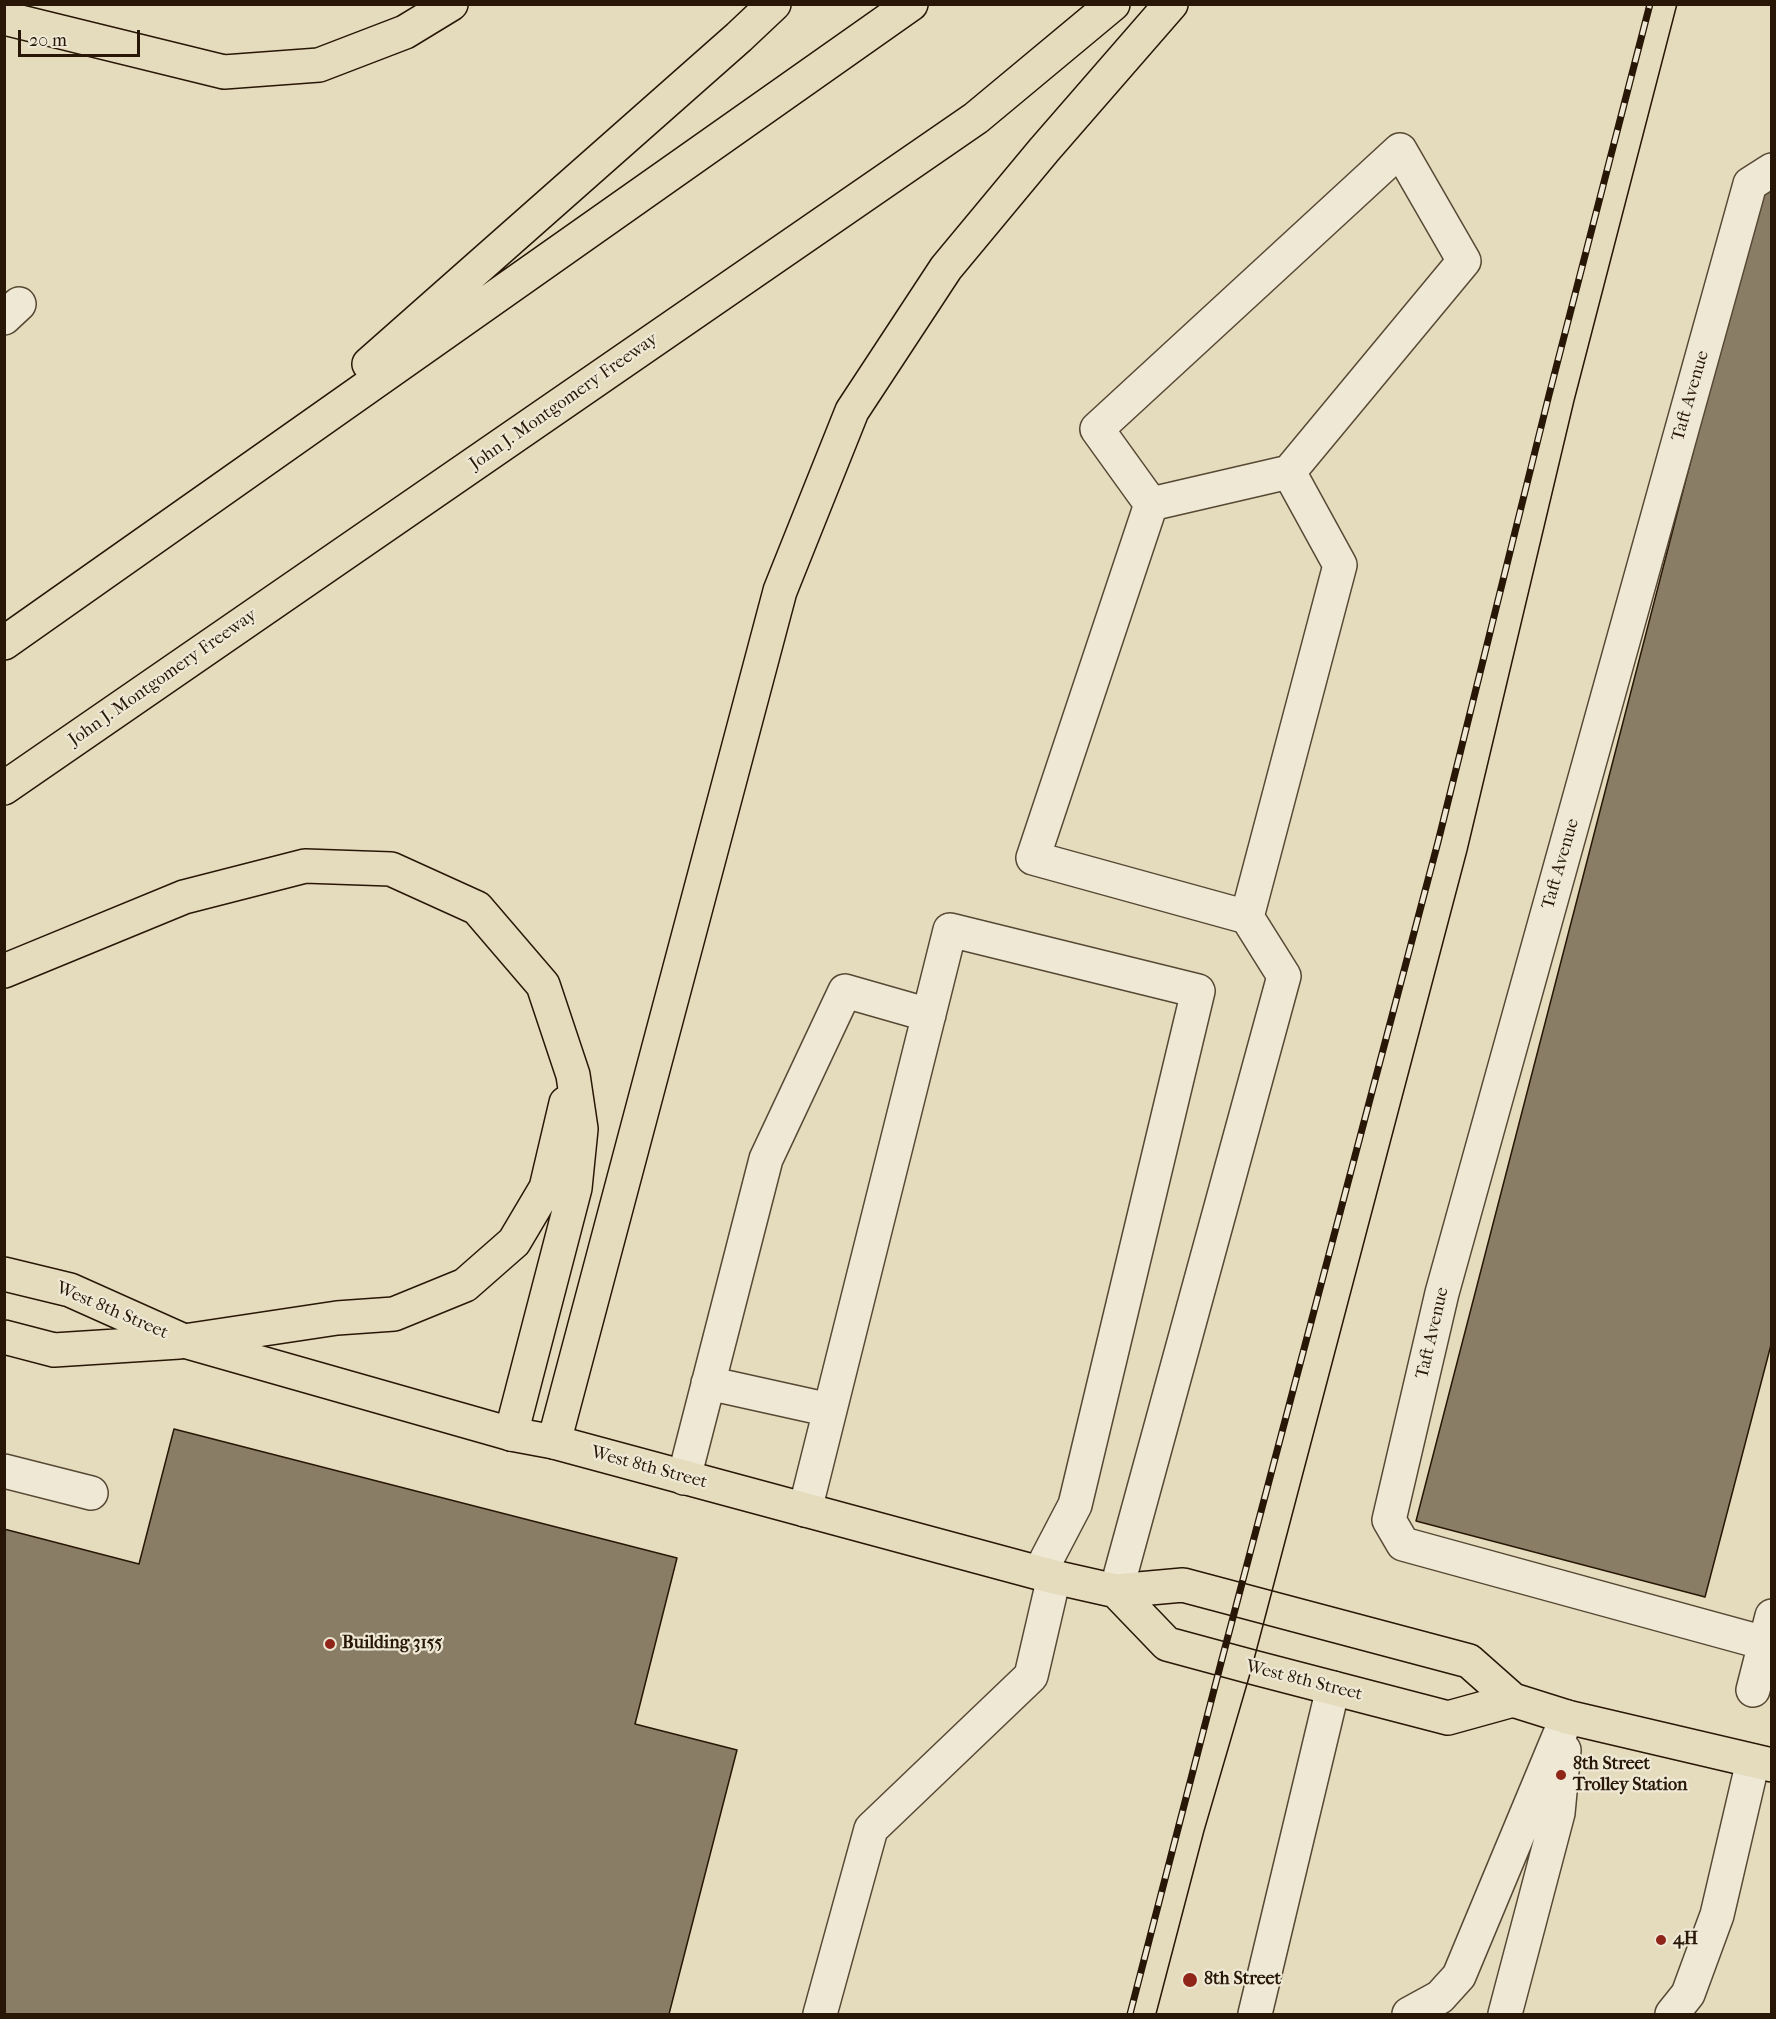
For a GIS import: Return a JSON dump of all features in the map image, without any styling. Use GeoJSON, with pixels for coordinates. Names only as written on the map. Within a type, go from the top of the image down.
{"type":"FeatureCollection","features":[{"type":"Feature","properties":{"kind":"main road"},"geometry":{"type":"LineString","coordinates":[[4,18],[224,72],[318,65],[405,32],[451,4]]}},
{"type":"Feature","properties":{"kind":"main road"},"geometry":{"type":"LineString","coordinates":[[244,474],[740,37],[774,4]]}},
{"type":"Feature","properties":{"kind":"main road"},"geometry":{"type":"LineString","coordinates":[[4,643],[911,4]]}},
{"type":"Feature","properties":{"kind":"main road","name":"John J. Montgomery Freeway"},"geometry":{"type":"LineString","coordinates":[[4,788],[976,118],[1113,4]]}},
{"type":"Feature","properties":{"kind":"main road"},"geometry":{"type":"LineString","coordinates":[[554,1442],[780,591],[852,411],[946,268],[1044,150],[1171,4]]}},
{"type":"Feature","properties":{"kind":"main road"},"geometry":{"type":"LineString","coordinates":[[4,971],[184,897],[305,866],[391,869],[477,908],[543,986],[573,1075],[581,1130],[575,1188],[511,1434]]}},
{"type":"Feature","properties":{"kind":"main road"},"geometry":{"type":"LineString","coordinates":[[184,1341],[337,1318],[394,1314],[465,1285],[514,1242],[546,1188],[573,1075]]}},
{"type":"Feature","properties":{"kind":"main road","name":"West 8th Street"},"geometry":{"type":"LineString","coordinates":[[4,1274],[70,1290],[184,1341],[511,1434],[554,1442],[1116,1591],[1183,1585],[1469,1661],[1513,1700],[1567,1717],[1762,1763]]}},
{"type":"Feature","properties":{"kind":"main road","name":"West 8th Street"},"geometry":{"type":"LineString","coordinates":[[4,1337],[54,1350],[184,1341]]}},
{"type":"Feature","properties":{"kind":"main road","name":"West 8th Street"},"geometry":{"type":"LineString","coordinates":[[1116,1591],[1167,1644],[1448,1718],[1513,1700]]}},
{"type":"Feature","properties":{"kind":"street"},"geometry":{"type":"LineString","coordinates":[[1400,150],[1464,261],[1289,472],[1151,504],[1097,429],[1400,150]]}},
{"type":"Feature","properties":{"kind":"street","name":"Taft Avenue"},"geometry":{"type":"LineString","coordinates":[[1761,177],[1442,1293],[1389,1520],[1403,1544],[1769,1635]]}},
{"type":"Feature","properties":{"kind":"street"},"geometry":{"type":"LineString","coordinates":[[1247,917],[1340,565],[1289,472]]}},
{"type":"Feature","properties":{"kind":"street"},"geometry":{"type":"LineString","coordinates":[[1116,1591],[1284,976],[1247,917],[1033,858],[1151,504]]}},
{"type":"Feature","properties":{"kind":"street"},"geometry":{"type":"LineString","coordinates":[[805,1510],[950,930],[1198,991],[1075,1505],[1047,1574],[1031,1676],[871,1829],[820,2014]]}},
{"type":"Feature","properties":{"kind":"street"},"geometry":{"type":"LineString","coordinates":[[684,1478],[766,1159],[845,991],[928,1015]]}},
{"type":"Feature","properties":{"kind":"street"},"geometry":{"type":"LineString","coordinates":[[708,1383],[830,1410]]}},
{"type":"Feature","properties":{"kind":"street"},"geometry":{"type":"LineString","coordinates":[[4,1471],[91,1493]]}},
{"type":"Feature","properties":{"kind":"street"},"geometry":{"type":"LineString","coordinates":[[1753,1690],[1769,1635]]}},
{"type":"Feature","properties":{"kind":"street"},"geometry":{"type":"LineString","coordinates":[[1255,2014],[1333,1688]]}},
{"type":"Feature","properties":{"kind":"street"},"geometry":{"type":"LineString","coordinates":[[1409,2014],[1440,1997],[1459,1976],[1567,1717]]}},
{"type":"Feature","properties":{"kind":"street"},"geometry":{"type":"LineString","coordinates":[[1505,2014],[1558,1813],[1567,1717]]}},
{"type":"Feature","properties":{"kind":"street"},"geometry":{"type":"LineString","coordinates":[[1672,2014],[1688,1995],[1718,1915],[1762,1763]]}},
{"type":"Feature","properties":{"kind":"building"},"geometry":{"type":"Polygon","coordinates":[[[1763,182],[1772,184],[1772,1341],[1705,1597],[1416,1521],[1763,182]]]}},
{"type":"Feature","properties":{"kind":"building","name":"Building 3155"},"geometry":{"type":"Polygon","coordinates":[[[174,1429],[677,1558],[635,1724],[737,1750],[669,2014],[4,2014],[4,1529],[139,1564],[174,1429]]]}},
{"type":"Feature","properties":{"kind":"tram line"},"geometry":{"type":"LineString","coordinates":[[1156,2014],[1204,1831],[1252,1667],[1467,851],[1574,401],[1677,4]]}},
{"type":"Feature","properties":{"kind":"railway"},"geometry":{"type":"LineString","coordinates":[[1130,2014],[1438,842],[1549,395],[1650,4]]}},
{"type":"Feature","properties":{"kind":"place","name":"Building 3155"},"geometry":{"type":"Point","coordinates":[330,1644]}},
{"type":"Feature","properties":{"kind":"place","name":"8th Street Trolley Station"},"geometry":{"type":"Point","coordinates":[1561,1775]}},
{"type":"Feature","properties":{"kind":"place","name":"4H"},"geometry":{"type":"Point","coordinates":[1661,1940]}},
{"type":"Feature","properties":{"kind":"place","name":"8th Street"},"geometry":{"type":"Point","coordinates":[1190,1980]}}]}
